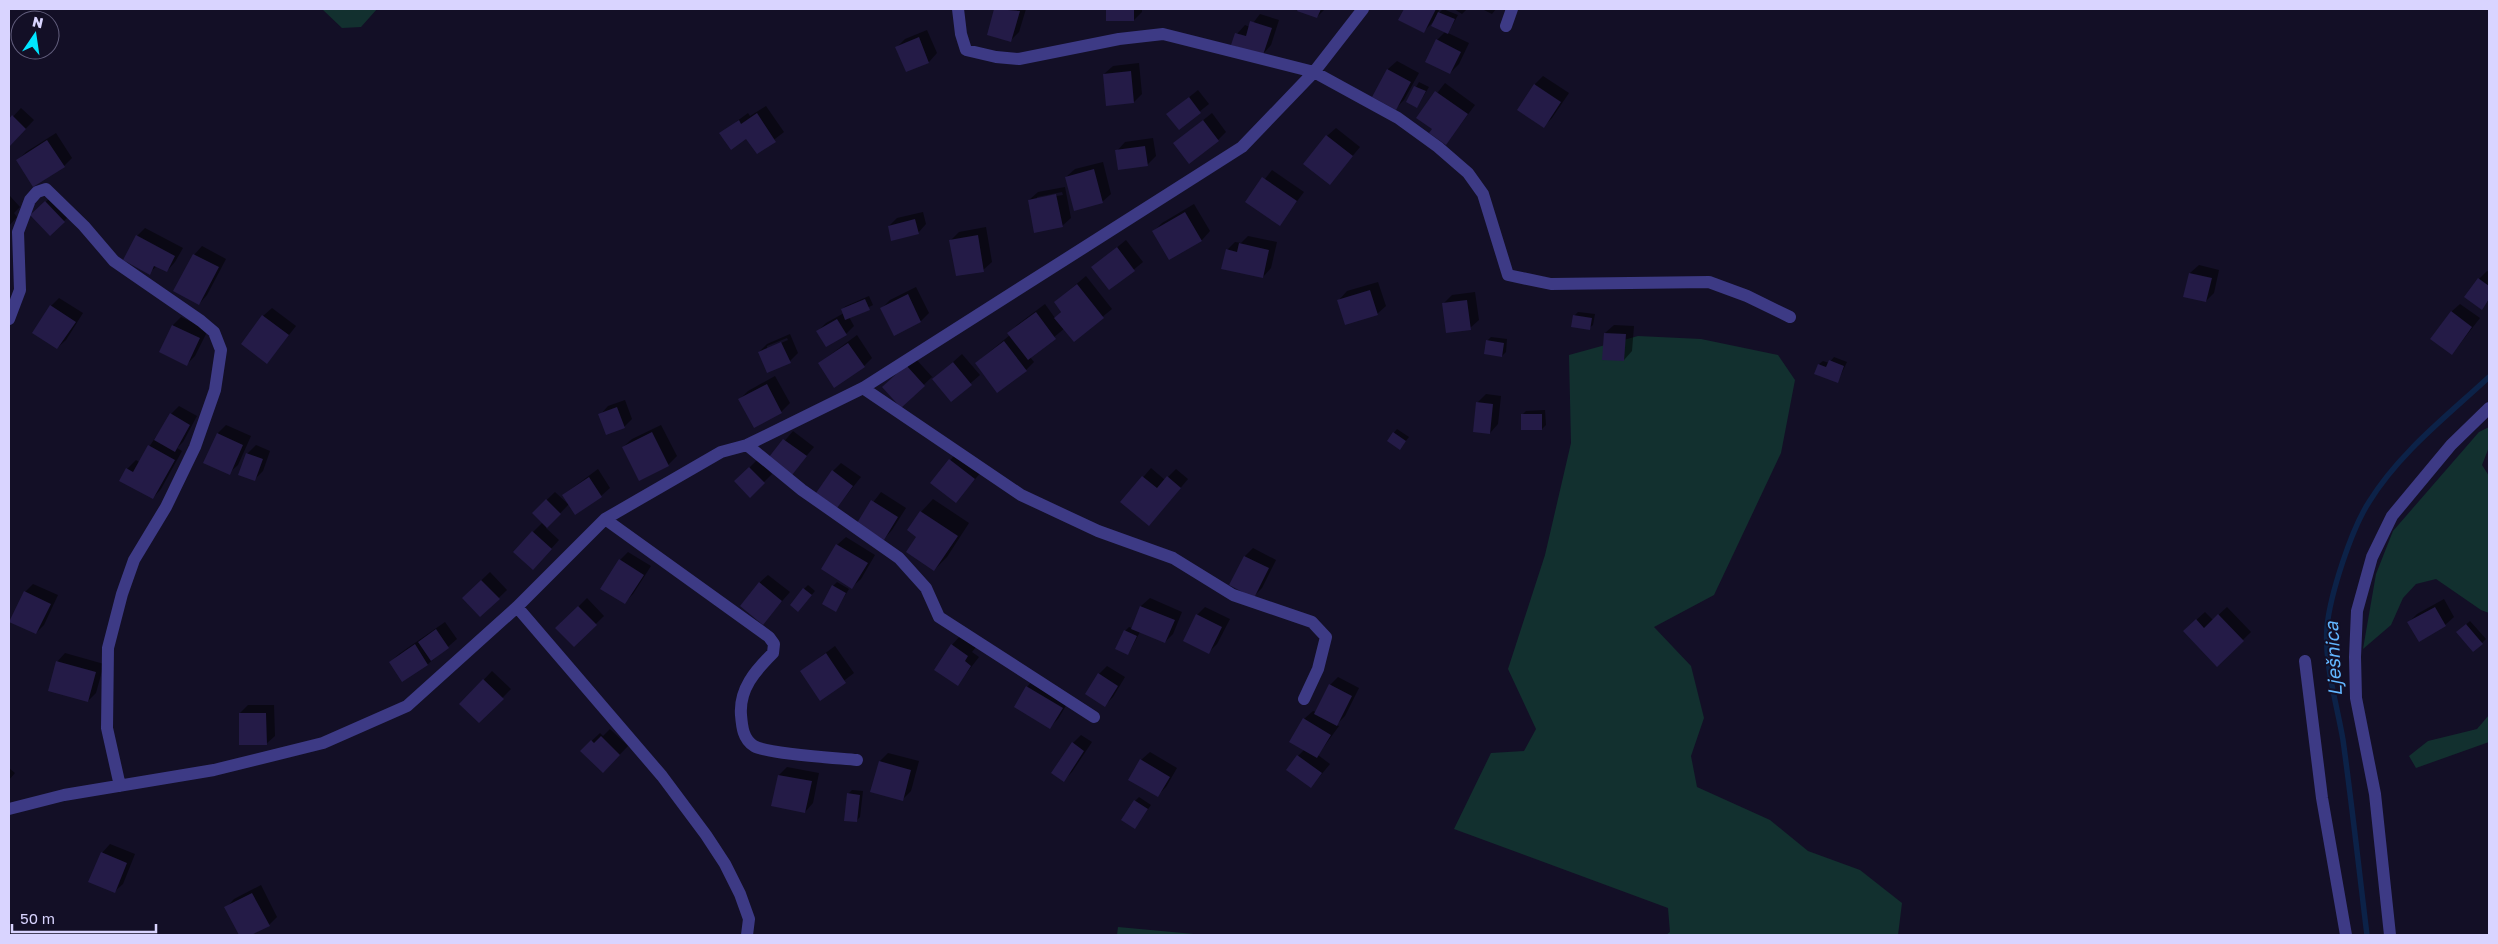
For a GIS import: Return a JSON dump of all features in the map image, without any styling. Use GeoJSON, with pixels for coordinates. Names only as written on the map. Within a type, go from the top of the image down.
{"type":"FeatureCollection","features":[{"type":"Feature","properties":{"kind":"street"},"geometry":{"type":"LineString","coordinates":[[958,9],[961,34],[966,50],[996,57],[1019,59],[1118,38],[1163,34],[1314,72],[1398,118],[1438,147],[1468,173],[1483,194],[1508,275],[1551,284],[1709,282],[1748,296],[1790,317]]}},
{"type":"Feature","properties":{"kind":"street"},"geometry":{"type":"LineString","coordinates":[[9,809],[64,795],[214,770],[323,743],[407,706],[517,607],[606,520],[721,452],[747,445],[863,388],[1242,147],[1314,72],[1363,9]]}},
{"type":"Feature","properties":{"kind":"street"},"geometry":{"type":"LineString","coordinates":[[1506,26],[1512,9]]}},
{"type":"Feature","properties":{"kind":"street"},"geometry":{"type":"LineString","coordinates":[[9,319],[20,290],[18,232],[30,200],[37,192],[46,189],[84,226],[114,261],[214,332],[221,350],[215,390],[195,447],[166,508],[134,560],[122,594],[108,648],[107,728],[120,786]]}},
{"type":"Feature","properties":{"kind":"street"},"geometry":{"type":"LineString","coordinates":[[863,388],[1021,496],[1098,531],[1174,558],[1233,595],[1312,622],[1326,637],[1318,669],[1304,699]]}},
{"type":"Feature","properties":{"kind":"street"},"geometry":{"type":"LineString","coordinates":[[2390,935],[2375,794],[2356,698],[2357,611],[2372,557],[2392,516],[2451,445],[2489,408]]}},
{"type":"Feature","properties":{"kind":"street"},"geometry":{"type":"LineString","coordinates":[[747,445],[802,490],[899,558],[926,588],[939,617],[1094,716]]}},
{"type":"Feature","properties":{"kind":"street"},"geometry":{"type":"LineString","coordinates":[[606,520],[769,637],[774,644],[773,653],[756,670],[746,685],[740,703],[744,734],[755,746],[787,753],[857,760]]}},
{"type":"Feature","properties":{"kind":"street"},"geometry":{"type":"LineString","coordinates":[[517,607],[662,776],[706,835],[725,864],[740,894],[749,919],[747,935]]}},
{"type":"Feature","properties":{"kind":"street"},"geometry":{"type":"LineString","coordinates":[[2305,661],[2322,798],[2346,935]]}},
{"type":"Feature","properties":{"kind":"green space"},"geometry":{"type":"Polygon","coordinates":[[[322,9],[377,9],[361,27],[342,28],[322,9]]]}},
{"type":"Feature","properties":{"kind":"green space"},"geometry":{"type":"Polygon","coordinates":[[[1638,336],[1701,339],[1778,355],[1795,380],[1781,453],[1714,595],[1654,627],[1691,666],[1704,718],[1691,756],[1697,787],[1770,820],[1808,851],[1860,870],[1902,903],[1898,935],[1666,935],[1670,932],[1668,908],[1454,829],[1491,753],[1524,751],[1536,729],[1508,669],[1545,555],[1571,443],[1569,355],[1638,336]]]}},
{"type":"Feature","properties":{"kind":"green space"},"geometry":{"type":"Polygon","coordinates":[[[2489,427],[2489,447],[2482,465],[2489,476],[2489,613],[2481,610],[2436,579],[2416,584],[2403,598],[2391,625],[2363,649],[2376,574],[2393,531],[2479,432],[2489,427]]]}},
{"type":"Feature","properties":{"kind":"green space"},"geometry":{"type":"Polygon","coordinates":[[[2489,715],[2489,742],[2416,768],[2409,756],[2428,741],[2477,729],[2489,715]]]}},
{"type":"Feature","properties":{"kind":"green space"},"geometry":{"type":"Polygon","coordinates":[[[1118,927],[1194,934],[1194,935],[1117,935],[1118,927]]]}},
{"type":"Feature","properties":{"kind":"building"},"geometry":{"type":"Polygon","coordinates":[[[994,9],[1020,11],[1011,42],[987,35],[994,9]]]}},
{"type":"Feature","properties":{"kind":"building"},"geometry":{"type":"Polygon","coordinates":[[[1106,9],[1134,9],[1134,21],[1106,21],[1106,9]]]}},
{"type":"Feature","properties":{"kind":"building"},"geometry":{"type":"Polygon","coordinates":[[[1298,9],[1321,9],[1317,18],[1297,11],[1298,9]]]}},
{"type":"Feature","properties":{"kind":"building"},"geometry":{"type":"Polygon","coordinates":[[[1404,9],[1436,9],[1424,33],[1398,20],[1404,9]]]}},
{"type":"Feature","properties":{"kind":"building"},"geometry":{"type":"Polygon","coordinates":[[[1438,12],[1455,19],[1448,34],[1431,26],[1438,12]]]}},
{"type":"Feature","properties":{"kind":"building"},"geometry":{"type":"Polygon","coordinates":[[[1250,21],[1272,28],[1263,55],[1231,45],[1235,33],[1246,36],[1250,21]]]}},
{"type":"Feature","properties":{"kind":"building"},"geometry":{"type":"Polygon","coordinates":[[[919,37],[929,63],[906,72],[895,47],[919,37]]]}},
{"type":"Feature","properties":{"kind":"building"},"geometry":{"type":"Polygon","coordinates":[[[1436,39],[1461,52],[1450,74],[1425,62],[1436,39]]]}},
{"type":"Feature","properties":{"kind":"building"},"geometry":{"type":"Polygon","coordinates":[[[1387,69],[1411,82],[1396,110],[1372,97],[1387,69]]]}},
{"type":"Feature","properties":{"kind":"building"},"geometry":{"type":"Polygon","coordinates":[[[1131,71],[1134,103],[1106,106],[1103,74],[1131,71]]]}},
{"type":"Feature","properties":{"kind":"building"},"geometry":{"type":"Polygon","coordinates":[[[1534,84],[1561,102],[1544,128],[1517,110],[1534,84]]]}},
{"type":"Feature","properties":{"kind":"building"},"geometry":{"type":"Polygon","coordinates":[[[1414,86],[1426,91],[1417,108],[1406,102],[1414,86]]]}},
{"type":"Feature","properties":{"kind":"building"},"geometry":{"type":"Polygon","coordinates":[[[1435,91],[1468,114],[1446,145],[1429,133],[1432,129],[1416,118],[1435,91]]]}},
{"type":"Feature","properties":{"kind":"building"},"geometry":{"type":"Polygon","coordinates":[[[1189,97],[1201,113],[1179,130],[1166,114],[1189,97]]]}},
{"type":"Feature","properties":{"kind":"building"},"geometry":{"type":"Polygon","coordinates":[[[757,113],[776,142],[757,154],[746,139],[731,150],[719,133],[739,120],[741,124],[757,113]]]}},
{"type":"Feature","properties":{"kind":"building"},"geometry":{"type":"Polygon","coordinates":[[[12,115],[26,129],[9,147],[9,119],[12,115]]]}},
{"type":"Feature","properties":{"kind":"building"},"geometry":{"type":"Polygon","coordinates":[[[1203,120],[1219,141],[1189,164],[1173,143],[1203,120]]]}},
{"type":"Feature","properties":{"kind":"building"},"geometry":{"type":"Polygon","coordinates":[[[1326,135],[1353,156],[1330,185],[1303,164],[1326,135]]]}},
{"type":"Feature","properties":{"kind":"building"},"geometry":{"type":"Polygon","coordinates":[[[47,140],[65,167],[33,187],[16,160],[47,140]]]}},
{"type":"Feature","properties":{"kind":"building"},"geometry":{"type":"Polygon","coordinates":[[[1145,146],[1148,166],[1118,170],[1115,150],[1145,146]]]}},
{"type":"Feature","properties":{"kind":"building"},"geometry":{"type":"Polygon","coordinates":[[[1094,169],[1103,203],[1074,211],[1065,177],[1094,169]]]}},
{"type":"Feature","properties":{"kind":"building"},"geometry":{"type":"Polygon","coordinates":[[[1262,177],[1297,201],[1280,226],[1245,202],[1262,177]]]}},
{"type":"Feature","properties":{"kind":"building"},"geometry":{"type":"Polygon","coordinates":[[[1056,194],[1063,227],[1034,233],[1028,200],[1056,194]]]}},
{"type":"Feature","properties":{"kind":"building"},"geometry":{"type":"Polygon","coordinates":[[[45,201],[65,222],[50,236],[30,215],[45,201]]]}},
{"type":"Feature","properties":{"kind":"building"},"geometry":{"type":"Polygon","coordinates":[[[1185,212],[1202,241],[1169,260],[1152,231],[1185,212]]]}},
{"type":"Feature","properties":{"kind":"building"},"geometry":{"type":"Polygon","coordinates":[[[915,219],[919,234],[891,241],[888,226],[915,219]]]}},
{"type":"Feature","properties":{"kind":"building"},"geometry":{"type":"Polygon","coordinates":[[[136,235],[175,256],[167,272],[154,266],[150,275],[123,260],[136,235]]]}},
{"type":"Feature","properties":{"kind":"building"},"geometry":{"type":"Polygon","coordinates":[[[978,235],[984,272],[956,276],[949,240],[978,235]]]}},
{"type":"Feature","properties":{"kind":"building"},"geometry":{"type":"Polygon","coordinates":[[[1239,243],[1269,250],[1263,278],[1221,269],[1226,249],[1237,252],[1239,243]]]}},
{"type":"Feature","properties":{"kind":"building"},"geometry":{"type":"Polygon","coordinates":[[[1117,247],[1135,271],[1109,290],[1091,267],[1117,247]]]}},
{"type":"Feature","properties":{"kind":"building"},"geometry":{"type":"Polygon","coordinates":[[[193,254],[219,267],[199,305],[173,291],[193,254]]]}},
{"type":"Feature","properties":{"kind":"building"},"geometry":{"type":"Polygon","coordinates":[[[2189,273],[2212,278],[2206,302],[2183,297],[2189,273]]]}},
{"type":"Feature","properties":{"kind":"building"},"geometry":{"type":"Polygon","coordinates":[[[2478,278],[2489,286],[2489,299],[2482,310],[2464,297],[2478,278]]]}},
{"type":"Feature","properties":{"kind":"building"},"geometry":{"type":"Polygon","coordinates":[[[1077,284],[1104,318],[1074,342],[1054,318],[1061,312],[1054,302],[1077,284]]]}},
{"type":"Feature","properties":{"kind":"building"},"geometry":{"type":"Polygon","coordinates":[[[1370,290],[1378,315],[1345,325],[1337,300],[1370,290]]]}},
{"type":"Feature","properties":{"kind":"building"},"geometry":{"type":"Polygon","coordinates":[[[908,294],[921,322],[894,336],[880,308],[908,294]]]}},
{"type":"Feature","properties":{"kind":"building"},"geometry":{"type":"Polygon","coordinates":[[[865,299],[870,310],[845,320],[841,309],[865,299]]]}},
{"type":"Feature","properties":{"kind":"building"},"geometry":{"type":"Polygon","coordinates":[[[1467,300],[1471,330],[1446,333],[1442,303],[1467,300]]]}},
{"type":"Feature","properties":{"kind":"building"},"geometry":{"type":"Polygon","coordinates":[[[50,305],[76,322],[57,349],[32,333],[50,305]]]}},
{"type":"Feature","properties":{"kind":"building"},"geometry":{"type":"Polygon","coordinates":[[[2451,311],[2472,327],[2452,355],[2430,339],[2451,311]]]}},
{"type":"Feature","properties":{"kind":"building"},"geometry":{"type":"Polygon","coordinates":[[[1036,312],[1056,339],[1028,360],[1007,333],[1036,312]]]}},
{"type":"Feature","properties":{"kind":"building"},"geometry":{"type":"Polygon","coordinates":[[[262,315],[289,335],[267,364],[241,344],[262,315]]]}},
{"type":"Feature","properties":{"kind":"building"},"geometry":{"type":"Polygon","coordinates":[[[1573,315],[1592,318],[1590,330],[1571,327],[1573,315]]]}},
{"type":"Feature","properties":{"kind":"building"},"geometry":{"type":"Polygon","coordinates":[[[837,319],[847,335],[826,347],[816,331],[837,319]]]}},
{"type":"Feature","properties":{"kind":"building"},"geometry":{"type":"Polygon","coordinates":[[[172,325],[200,338],[187,366],[159,352],[172,325]]]}},
{"type":"Feature","properties":{"kind":"building"},"geometry":{"type":"Polygon","coordinates":[[[1604,333],[1626,334],[1624,361],[1602,360],[1604,333]]]}},
{"type":"Feature","properties":{"kind":"building"},"geometry":{"type":"Polygon","coordinates":[[[1486,340],[1504,343],[1502,357],[1484,354],[1486,340]]]}},
{"type":"Feature","properties":{"kind":"building"},"geometry":{"type":"Polygon","coordinates":[[[1004,341],[1027,371],[997,393],[975,363],[1004,341]]]}},
{"type":"Feature","properties":{"kind":"building"},"geometry":{"type":"Polygon","coordinates":[[[781,342],[791,363],[767,373],[758,352],[781,342]]]}},
{"type":"Feature","properties":{"kind":"building"},"geometry":{"type":"Polygon","coordinates":[[[848,343],[865,367],[834,388],[818,363],[848,343]]]}},
{"type":"Feature","properties":{"kind":"building"},"geometry":{"type":"Polygon","coordinates":[[[1829,360],[1844,366],[1838,383],[1814,374],[1818,364],[1826,367],[1829,360]]]}},
{"type":"Feature","properties":{"kind":"building"},"geometry":{"type":"Polygon","coordinates":[[[953,362],[972,385],[951,402],[932,379],[953,362]]]}},
{"type":"Feature","properties":{"kind":"building"},"geometry":{"type":"Polygon","coordinates":[[[906,365],[925,386],[901,408],[882,387],[906,365]]]}},
{"type":"Feature","properties":{"kind":"building"},"geometry":{"type":"Polygon","coordinates":[[[767,384],[782,413],[754,428],[738,399],[767,384]]]}},
{"type":"Feature","properties":{"kind":"building"},"geometry":{"type":"Polygon","coordinates":[[[1476,402],[1493,404],[1490,434],[1473,432],[1476,402]]]}},
{"type":"Feature","properties":{"kind":"building"},"geometry":{"type":"Polygon","coordinates":[[[617,407],[625,428],[606,435],[598,414],[617,407]]]}},
{"type":"Feature","properties":{"kind":"building"},"geometry":{"type":"Polygon","coordinates":[[[170,413],[190,425],[175,452],[154,440],[170,413]]]}},
{"type":"Feature","properties":{"kind":"building"},"geometry":{"type":"Polygon","coordinates":[[[1521,414],[1542,414],[1542,430],[1521,430],[1521,414]]]}},
{"type":"Feature","properties":{"kind":"building"},"geometry":{"type":"Polygon","coordinates":[[[652,432],[669,466],[639,481],[622,447],[652,432]]]}},
{"type":"Feature","properties":{"kind":"building"},"geometry":{"type":"Polygon","coordinates":[[[1393,432],[1406,441],[1400,450],[1387,441],[1393,432]]]}},
{"type":"Feature","properties":{"kind":"building"},"geometry":{"type":"Polygon","coordinates":[[[217,433],[243,445],[230,475],[203,463],[217,433]]]}},
{"type":"Feature","properties":{"kind":"building"},"geometry":{"type":"Polygon","coordinates":[[[783,439],[807,456],[792,475],[769,457],[783,439]]]}},
{"type":"Feature","properties":{"kind":"building"},"geometry":{"type":"Polygon","coordinates":[[[148,445],[175,460],[153,499],[119,481],[126,468],[133,472],[148,445]]]}},
{"type":"Feature","properties":{"kind":"building"},"geometry":{"type":"Polygon","coordinates":[[[246,453],[263,459],[255,481],[238,475],[246,453]]]}},
{"type":"Feature","properties":{"kind":"building"},"geometry":{"type":"Polygon","coordinates":[[[949,459],[975,479],[956,503],[930,483],[949,459]]]}},
{"type":"Feature","properties":{"kind":"building"},"geometry":{"type":"Polygon","coordinates":[[[749,467],[765,483],[750,498],[734,481],[749,467]]]}},
{"type":"Feature","properties":{"kind":"building"},"geometry":{"type":"Polygon","coordinates":[[[832,470],[853,486],[837,508],[816,493],[832,470]]]}},
{"type":"Feature","properties":{"kind":"building"},"geometry":{"type":"Polygon","coordinates":[[[1142,476],[1157,488],[1167,476],[1181,488],[1149,526],[1120,502],[1142,476]]]}},
{"type":"Feature","properties":{"kind":"building"},"geometry":{"type":"Polygon","coordinates":[[[589,477],[602,497],[575,515],[562,495],[589,477]]]}},
{"type":"Feature","properties":{"kind":"building"},"geometry":{"type":"Polygon","coordinates":[[[546,499],[561,514],[547,528],[532,513],[546,499]]]}},
{"type":"Feature","properties":{"kind":"building"},"geometry":{"type":"Polygon","coordinates":[[[871,500],[898,517],[884,540],[857,523],[871,500]]]}},
{"type":"Feature","properties":{"kind":"building"},"geometry":{"type":"Polygon","coordinates":[[[920,511],[958,536],[934,571],[906,552],[916,537],[907,530],[920,511]]]}},
{"type":"Feature","properties":{"kind":"building"},"geometry":{"type":"Polygon","coordinates":[[[532,531],[552,549],[533,570],[513,552],[532,531]]]}},
{"type":"Feature","properties":{"kind":"building"},"geometry":{"type":"Polygon","coordinates":[[[836,544],[868,563],[852,589],[821,569],[836,544]]]}},
{"type":"Feature","properties":{"kind":"building"},"geometry":{"type":"Polygon","coordinates":[[[1244,556],[1269,568],[1254,598],[1229,585],[1244,556]]]}},
{"type":"Feature","properties":{"kind":"building"},"geometry":{"type":"Polygon","coordinates":[[[619,559],[644,575],[625,604],[600,589],[619,559]]]}},
{"type":"Feature","properties":{"kind":"building"},"geometry":{"type":"Polygon","coordinates":[[[481,580],[500,599],[480,617],[462,598],[481,580]]]}},
{"type":"Feature","properties":{"kind":"building"},"geometry":{"type":"Polygon","coordinates":[[[759,582],[782,601],[763,625],[740,606],[759,582]]]}},
{"type":"Feature","properties":{"kind":"building"},"geometry":{"type":"Polygon","coordinates":[[[832,585],[846,593],[836,612],[822,604],[832,585]]]}},
{"type":"Feature","properties":{"kind":"building"},"geometry":{"type":"Polygon","coordinates":[[[803,588],[812,595],[798,612],[790,605],[803,588]]]}},
{"type":"Feature","properties":{"kind":"building"},"geometry":{"type":"Polygon","coordinates":[[[24,591],[51,604],[36,634],[9,622],[24,591]]]}},
{"type":"Feature","properties":{"kind":"building"},"geometry":{"type":"Polygon","coordinates":[[[578,606],[597,625],[574,647],[555,628],[578,606]]]}},
{"type":"Feature","properties":{"kind":"building"},"geometry":{"type":"Polygon","coordinates":[[[1140,606],[1175,620],[1165,643],[1131,629],[1140,606]]]}},
{"type":"Feature","properties":{"kind":"building"},"geometry":{"type":"Polygon","coordinates":[[[2435,607],[2446,626],[2419,642],[2407,622],[2435,607]]]}},
{"type":"Feature","properties":{"kind":"building"},"geometry":{"type":"Polygon","coordinates":[[[1196,614],[1222,627],[1209,654],[1183,641],[1196,614]]]}},
{"type":"Feature","properties":{"kind":"building"},"geometry":{"type":"Polygon","coordinates":[[[2218,614],[2244,641],[2217,667],[2183,631],[2196,619],[2204,628],[2218,614]]]}},
{"type":"Feature","properties":{"kind":"building"},"geometry":{"type":"Polygon","coordinates":[[[2466,624],[2483,644],[2473,652],[2456,632],[2466,624]]]}},
{"type":"Feature","properties":{"kind":"building"},"geometry":{"type":"Polygon","coordinates":[[[436,629],[449,648],[431,661],[418,642],[436,629]]]}},
{"type":"Feature","properties":{"kind":"building"},"geometry":{"type":"Polygon","coordinates":[[[1124,630],[1137,636],[1128,655],[1115,649],[1124,630]]]}},
{"type":"Feature","properties":{"kind":"building"},"geometry":{"type":"Polygon","coordinates":[[[415,644],[428,665],[402,682],[389,662],[415,644]]]}},
{"type":"Feature","properties":{"kind":"building"},"geometry":{"type":"Polygon","coordinates":[[[951,644],[968,656],[965,661],[971,666],[958,686],[934,670],[951,644]]]}},
{"type":"Feature","properties":{"kind":"building"},"geometry":{"type":"Polygon","coordinates":[[[826,653],[846,683],[820,701],[800,671],[826,653]]]}},
{"type":"Feature","properties":{"kind":"building"},"geometry":{"type":"Polygon","coordinates":[[[56,661],[96,672],[88,702],[48,691],[56,661]]]}},
{"type":"Feature","properties":{"kind":"building"},"geometry":{"type":"Polygon","coordinates":[[[1098,673],[1118,686],[1105,707],[1085,694],[1098,673]]]}},
{"type":"Feature","properties":{"kind":"building"},"geometry":{"type":"Polygon","coordinates":[[[483,679],[504,699],[479,723],[459,704],[483,679]]]}},
{"type":"Feature","properties":{"kind":"building"},"geometry":{"type":"Polygon","coordinates":[[[1329,684],[1352,696],[1337,726],[1314,714],[1329,684]]]}},
{"type":"Feature","properties":{"kind":"building"},"geometry":{"type":"Polygon","coordinates":[[[1026,686],[1063,708],[1050,729],[1014,707],[1026,686]]]}},
{"type":"Feature","properties":{"kind":"building"},"geometry":{"type":"Polygon","coordinates":[[[239,713],[266,713],[267,745],[239,745],[239,713]]]}},
{"type":"Feature","properties":{"kind":"building"},"geometry":{"type":"Polygon","coordinates":[[[1303,718],[1331,735],[1317,758],[1289,742],[1303,718]]]}},
{"type":"Feature","properties":{"kind":"building"},"geometry":{"type":"Polygon","coordinates":[[[601,736],[620,755],[603,773],[580,751],[591,740],[594,743],[601,736]]]}},
{"type":"Feature","properties":{"kind":"building"},"geometry":{"type":"Polygon","coordinates":[[[1072,742],[1084,751],[1064,782],[1051,773],[1072,742]]]}},
{"type":"Feature","properties":{"kind":"building"},"geometry":{"type":"Polygon","coordinates":[[[1297,755],[1322,773],[1311,788],[1286,770],[1297,755]]]}},
{"type":"Feature","properties":{"kind":"building"},"geometry":{"type":"Polygon","coordinates":[[[1140,759],[1170,777],[1158,797],[1128,780],[1140,759]]]}},
{"type":"Feature","properties":{"kind":"building"},"geometry":{"type":"Polygon","coordinates":[[[879,761],[911,770],[903,801],[870,792],[879,761]]]}},
{"type":"Feature","properties":{"kind":"building"},"geometry":{"type":"Polygon","coordinates":[[[778,775],[812,781],[805,813],[771,806],[778,775]]]}},
{"type":"Feature","properties":{"kind":"building"},"geometry":{"type":"Polygon","coordinates":[[[847,793],[860,795],[857,822],[844,821],[847,793]]]}},
{"type":"Feature","properties":{"kind":"building"},"geometry":{"type":"Polygon","coordinates":[[[1134,800],[1148,809],[1135,829],[1121,820],[1134,800]]]}},
{"type":"Feature","properties":{"kind":"building"},"geometry":{"type":"Polygon","coordinates":[[[101,852],[127,863],[115,893],[88,882],[101,852]]]}},
{"type":"Feature","properties":{"kind":"building"},"geometry":{"type":"Polygon","coordinates":[[[252,893],[270,926],[251,935],[239,935],[224,907],[252,893]]]}},
{"type":"Feature","properties":{"kind":"waterway","name":"Lješnica"},"geometry":{"type":"LineString","coordinates":[[2367,935],[2343,740],[2327,655],[2327,627],[2332,598],[2342,563],[2355,529],[2381,484],[2394,467],[2424,436],[2489,377]]}}]}
